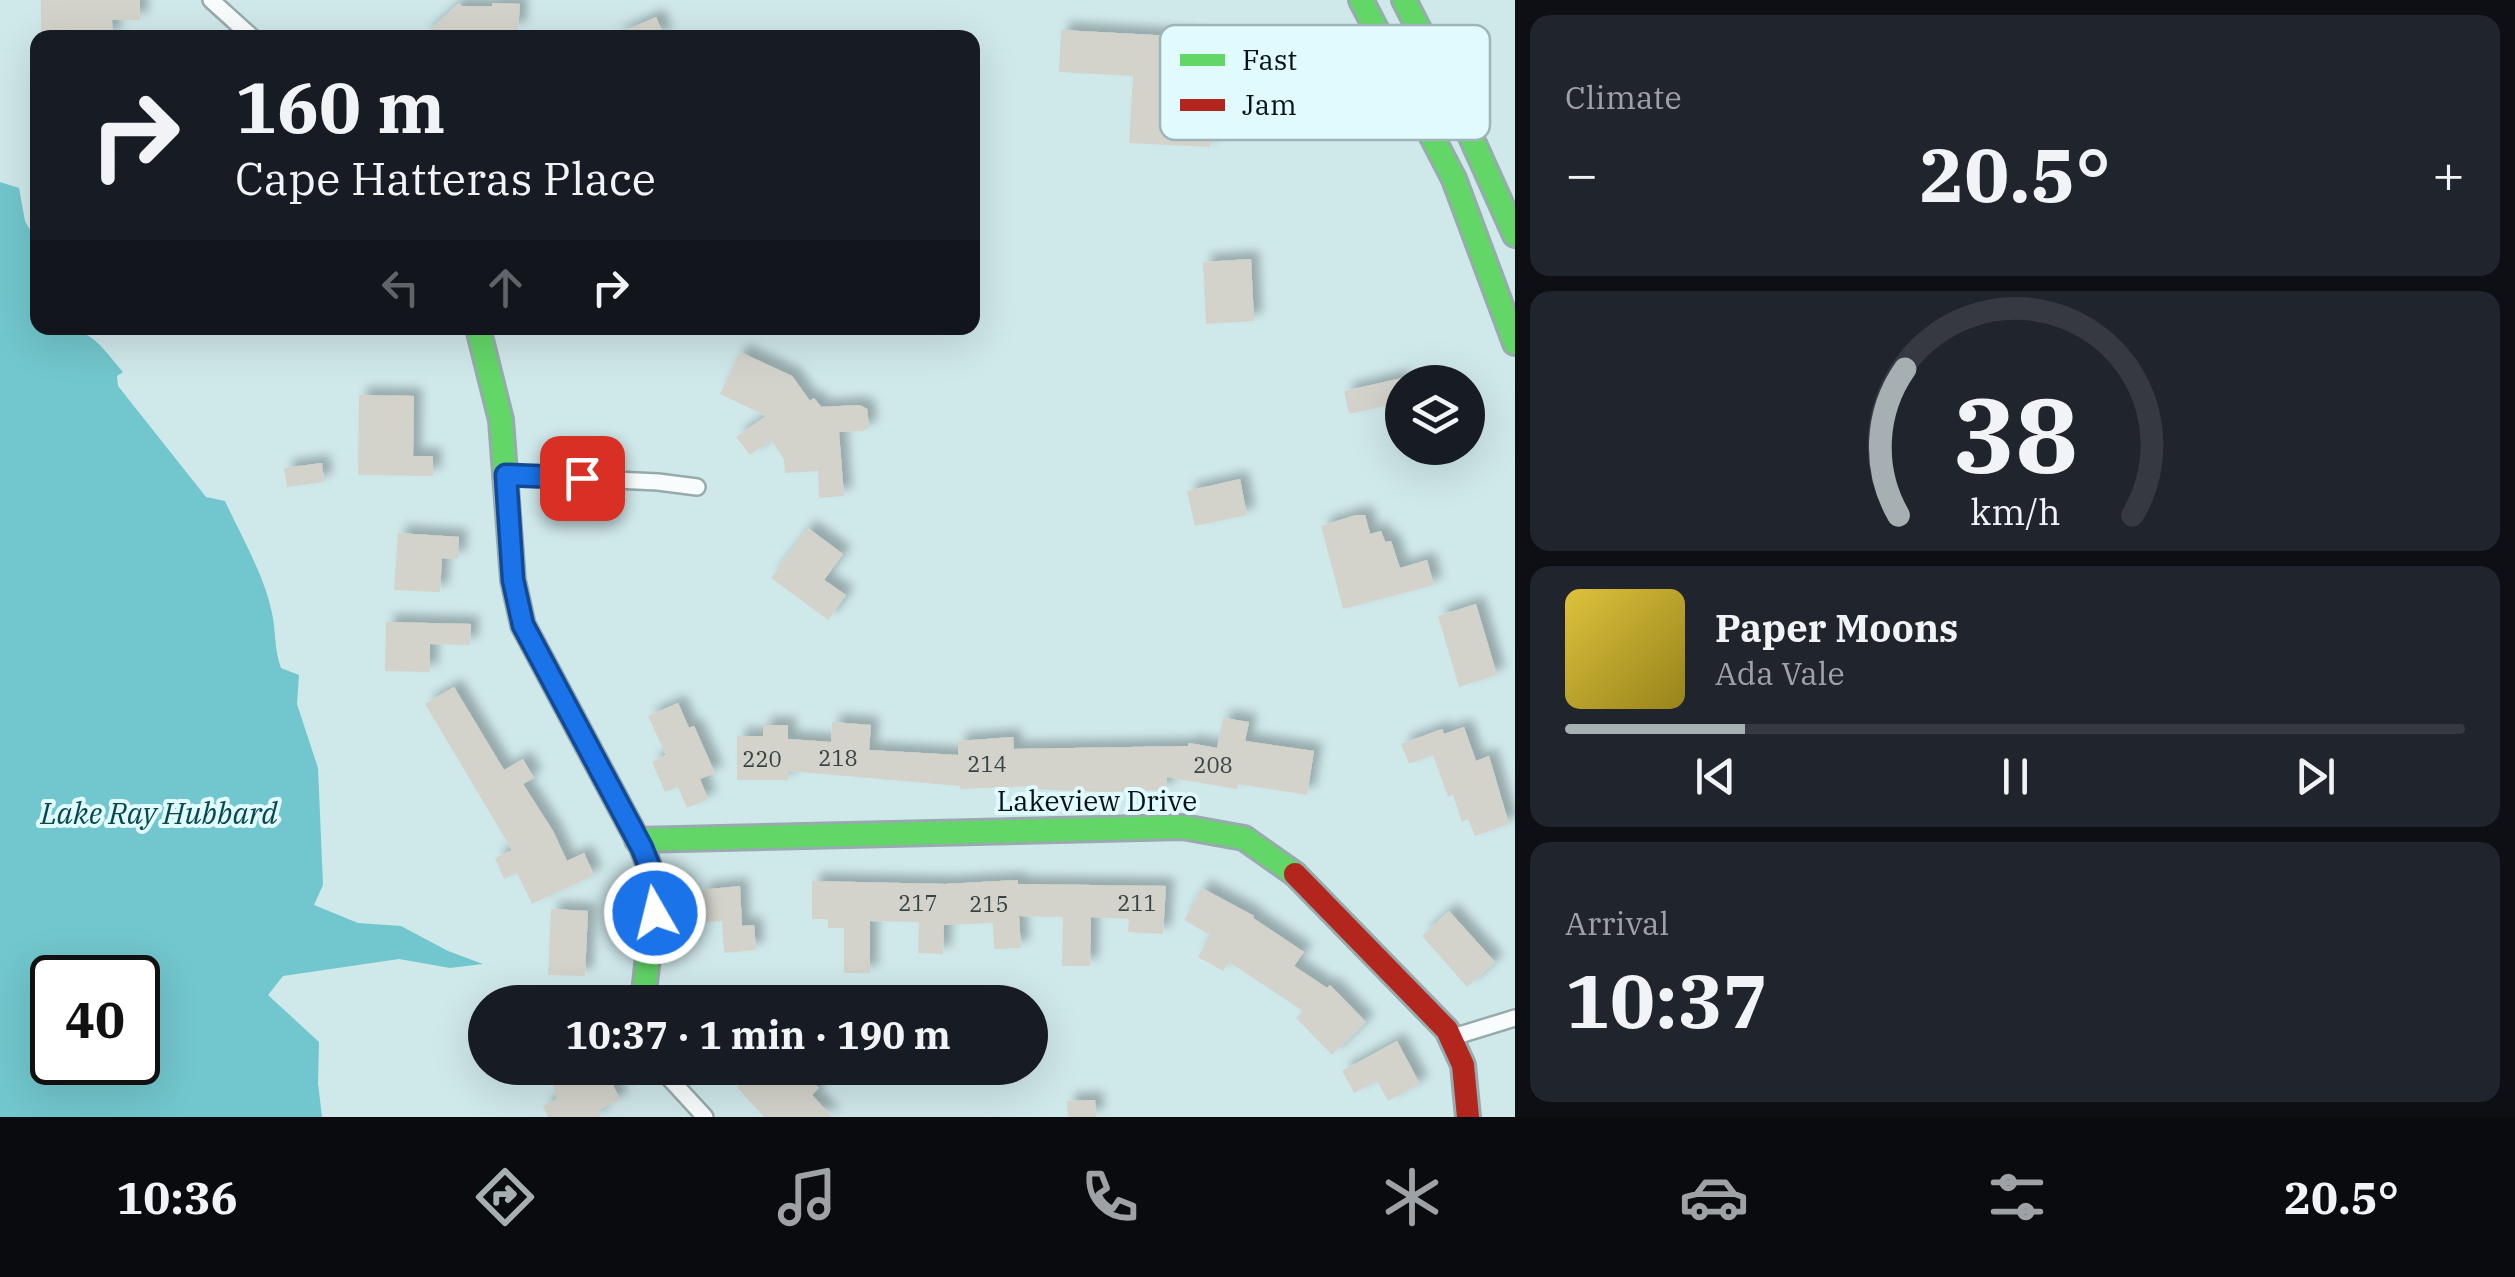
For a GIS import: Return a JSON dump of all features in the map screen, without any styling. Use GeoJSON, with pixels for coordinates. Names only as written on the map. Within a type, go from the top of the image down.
{"type":"FeatureCollection","features":[{"type":"Feature","properties":{"kind":"street"},"geometry":{"type":"LineString","coordinates":[[211,0],[244,30]]}},
{"type":"Feature","properties":{"kind":"street"},"geometry":{"type":"LineString","coordinates":[[1361,0],[1374,25]]}},
{"type":"Feature","properties":{"kind":"street"},"geometry":{"type":"LineString","coordinates":[[1404,0],[1416,25]]}},
{"type":"Feature","properties":{"kind":"street"},"geometry":{"type":"LineString","coordinates":[[1434,140],[1504,282],[1515,342]]}},
{"type":"Feature","properties":{"kind":"street"},"geometry":{"type":"LineString","coordinates":[[1472,140],[1515,235]]}},
{"type":"Feature","properties":{"kind":"street"},"geometry":{"type":"LineString","coordinates":[[480,335],[501,420],[513,580],[523,625],[656,883],[645,985]]}},
{"type":"Feature","properties":{"kind":"street"},"geometry":{"type":"LineString","coordinates":[[506,475],[698,487]]}},
{"type":"Feature","properties":{"kind":"street","name":"Lakeview Drive"},"geometry":{"type":"LineString","coordinates":[[637,840],[931,830],[1219,830],[1256,845],[1293,874],[1453,1037],[1466,1068],[1468,1117]]}},
{"type":"Feature","properties":{"kind":"street"},"geometry":{"type":"LineString","coordinates":[[1453,1037],[1515,1018]]}},
{"type":"Feature","properties":{"kind":"street"},"geometry":{"type":"LineString","coordinates":[[676,1085],[705,1117]]}},
{"type":"Feature","properties":{"kind":"water","name":"Lake Ray Hubbard"},"geometry":{"type":"Polygon","coordinates":[[[0,182],[19,188],[30,230],[30,335],[88,335],[103,349],[123,372],[117,376],[118,386],[206,497],[225,501],[258,570],[272,613],[281,668],[299,675],[297,704],[318,768],[323,885],[314,905],[358,923],[401,926],[483,964],[450,968],[399,959],[283,976],[268,995],[319,1042],[322,1117],[0,1117],[0,182]]]}},
{"type":"Feature","properties":{"kind":"building"},"geometry":{"type":"Polygon","coordinates":[[[41,0],[140,0],[140,20],[112,20],[113,30],[41,30],[41,0]]]}},
{"type":"Feature","properties":{"kind":"building"},"geometry":{"type":"Polygon","coordinates":[[[459,3],[520,4],[518,30],[430,30],[459,3]]]}},
{"type":"Feature","properties":{"kind":"building"},"geometry":{"type":"Polygon","coordinates":[[[656,17],[662,30],[627,30],[656,17]]]}},
{"type":"Feature","properties":{"kind":"building"},"geometry":{"type":"Polygon","coordinates":[[[1061,30],[1160,35],[1160,140],[1210,140],[1210,147],[1129,143],[1133,76],[1059,72],[1061,30]]]}},
{"type":"Feature","properties":{"kind":"building"},"geometry":{"type":"Polygon","coordinates":[[[1251,259],[1254,321],[1206,324],[1203,262],[1251,259]]]}},
{"type":"Feature","properties":{"kind":"building"},"geometry":{"type":"Polygon","coordinates":[[[740,352],[792,376],[810,401],[814,398],[821,407],[860,405],[867,409],[869,427],[839,432],[844,496],[819,498],[818,471],[785,473],[784,459],[771,440],[750,455],[736,437],[766,416],[720,394],[740,352]]]}},
{"type":"Feature","properties":{"kind":"building"},"geometry":{"type":"Polygon","coordinates":[[[1385,382],[1385,406],[1349,414],[1344,391],[1385,382]]]}},
{"type":"Feature","properties":{"kind":"building"},"geometry":{"type":"Polygon","coordinates":[[[359,395],[414,396],[413,456],[433,456],[433,476],[358,475],[359,395]]]}},
{"type":"Feature","properties":{"kind":"building"},"geometry":{"type":"Polygon","coordinates":[[[322,463],[324,482],[287,487],[284,468],[322,463]]]}},
{"type":"Feature","properties":{"kind":"building"},"geometry":{"type":"Polygon","coordinates":[[[1240,479],[1247,515],[1195,526],[1187,491],[1240,479]]]}},
{"type":"Feature","properties":{"kind":"building"},"geometry":{"type":"Polygon","coordinates":[[[1365,515],[1370,534],[1381,531],[1385,542],[1391,541],[1400,568],[1427,560],[1434,585],[1343,609],[1321,526],[1365,515]]]}},
{"type":"Feature","properties":{"kind":"building"},"geometry":{"type":"Polygon","coordinates":[[[808,528],[843,554],[824,580],[846,595],[828,620],[771,578],[808,528]]]}},
{"type":"Feature","properties":{"kind":"building"},"geometry":{"type":"Polygon","coordinates":[[[398,533],[459,537],[458,559],[442,558],[440,592],[394,590],[398,533]]]}},
{"type":"Feature","properties":{"kind":"building"},"geometry":{"type":"Polygon","coordinates":[[[1476,604],[1497,675],[1459,687],[1438,616],[1476,604]]]}},
{"type":"Feature","properties":{"kind":"building"},"geometry":{"type":"Polygon","coordinates":[[[386,622],[471,624],[470,645],[430,644],[430,672],[385,671],[386,622]]]}},
{"type":"Feature","properties":{"kind":"building"},"geometry":{"type":"Polygon","coordinates":[[[454,687],[504,770],[523,759],[534,778],[523,784],[567,861],[584,853],[594,875],[532,904],[517,873],[504,879],[495,858],[512,850],[425,704],[454,687]]]}},
{"type":"Feature","properties":{"kind":"building"},"geometry":{"type":"Polygon","coordinates":[[[678,703],[689,728],[694,726],[715,773],[700,779],[708,799],[687,808],[678,787],[665,792],[652,762],[666,755],[648,716],[678,703]]]}},
{"type":"Feature","properties":{"kind":"building"},"geometry":{"type":"Polygon","coordinates":[[[1223,718],[1249,722],[1245,741],[1314,751],[1307,795],[1167,777],[1167,790],[1103,792],[1030,786],[960,789],[788,771],[788,780],[737,780],[737,736],[763,736],[763,725],[788,725],[788,739],[831,742],[832,722],[871,725],[869,750],[958,755],[958,741],[1013,737],[1014,749],[1189,743],[1217,748],[1223,718]]]}},
{"type":"Feature","properties":{"kind":"building"},"geometry":{"type":"Polygon","coordinates":[[[1464,727],[1476,761],[1489,756],[1509,824],[1475,836],[1468,819],[1462,822],[1453,795],[1448,797],[1433,755],[1409,764],[1401,744],[1442,729],[1444,734],[1464,727]]]}},
{"type":"Feature","properties":{"kind":"building"},"geometry":{"type":"Polygon","coordinates":[[[1018,880],[1018,884],[1166,886],[1163,934],[1128,932],[1129,919],[1091,917],[1090,966],[1062,966],[1063,917],[1019,916],[1021,948],[994,949],[993,923],[944,925],[943,954],[918,953],[919,922],[870,921],[870,973],[844,973],[844,928],[828,928],[828,919],[812,919],[812,881],[945,884],[1018,880]]]}},
{"type":"Feature","properties":{"kind":"building"},"geometry":{"type":"Polygon","coordinates":[[[740,886],[742,926],[754,925],[756,950],[724,953],[722,921],[703,922],[701,890],[740,886]]]}},
{"type":"Feature","properties":{"kind":"building"},"geometry":{"type":"Polygon","coordinates":[[[1202,888],[1254,916],[1304,952],[1294,966],[1327,988],[1330,985],[1366,1022],[1332,1055],[1296,1018],[1303,1011],[1229,962],[1223,971],[1198,957],[1210,935],[1184,920],[1202,888]]]}},
{"type":"Feature","properties":{"kind":"building"},"geometry":{"type":"Polygon","coordinates":[[[551,909],[588,911],[585,976],[548,975],[551,909]]]}},
{"type":"Feature","properties":{"kind":"building"},"geometry":{"type":"Polygon","coordinates":[[[1449,911],[1495,962],[1467,987],[1422,936],[1449,911]]]}},
{"type":"Feature","properties":{"kind":"building"},"geometry":{"type":"Polygon","coordinates":[[[1397,1041],[1420,1084],[1388,1101],[1377,1081],[1354,1093],[1342,1071],[1397,1041]]]}},
{"type":"Feature","properties":{"kind":"building"},"geometry":{"type":"Polygon","coordinates":[[[553,1085],[613,1085],[620,1100],[598,1110],[601,1117],[548,1117],[543,1106],[557,1099],[553,1085]]]}},
{"type":"Feature","properties":{"kind":"building"},"geometry":{"type":"Polygon","coordinates":[[[816,1085],[819,1088],[812,1095],[832,1117],[764,1117],[737,1087],[816,1085]]]}},
{"type":"Feature","properties":{"kind":"building"},"geometry":{"type":"Polygon","coordinates":[[[1095,1100],[1096,1117],[1068,1117],[1067,1101],[1095,1100]]]}},
{"type":"Feature","properties":{"kind":"traffic: fast"},"geometry":{"type":"LineString","coordinates":[[1361,0],[1374,25]]}},
{"type":"Feature","properties":{"kind":"traffic: fast"},"geometry":{"type":"LineString","coordinates":[[1404,0],[1417,25]]}},
{"type":"Feature","properties":{"kind":"traffic: fast"},"geometry":{"type":"LineString","coordinates":[[1434,140],[1454,179],[1515,343]]}},
{"type":"Feature","properties":{"kind":"traffic: fast"},"geometry":{"type":"LineString","coordinates":[[1472,140],[1515,235]]}},
{"type":"Feature","properties":{"kind":"traffic: fast"},"geometry":{"type":"LineString","coordinates":[[480,335],[501,420],[513,580],[523,625],[642,848],[656,883],[645,985]]}},
{"type":"Feature","properties":{"kind":"traffic: fast"},"geometry":{"type":"LineString","coordinates":[[637,840],[1183,827],[1244,838],[1295,874]]}},
{"type":"Feature","properties":{"kind":"traffic: jam"},"geometry":{"type":"LineString","coordinates":[[1295,874],[1447,1030],[1463,1065],[1468,1117]]}},
{"type":"Feature","properties":{"kind":"route"},"geometry":{"type":"LineString","coordinates":[[582,478],[506,475],[513,580],[523,625],[642,848],[656,883],[655,913]]}}]}
